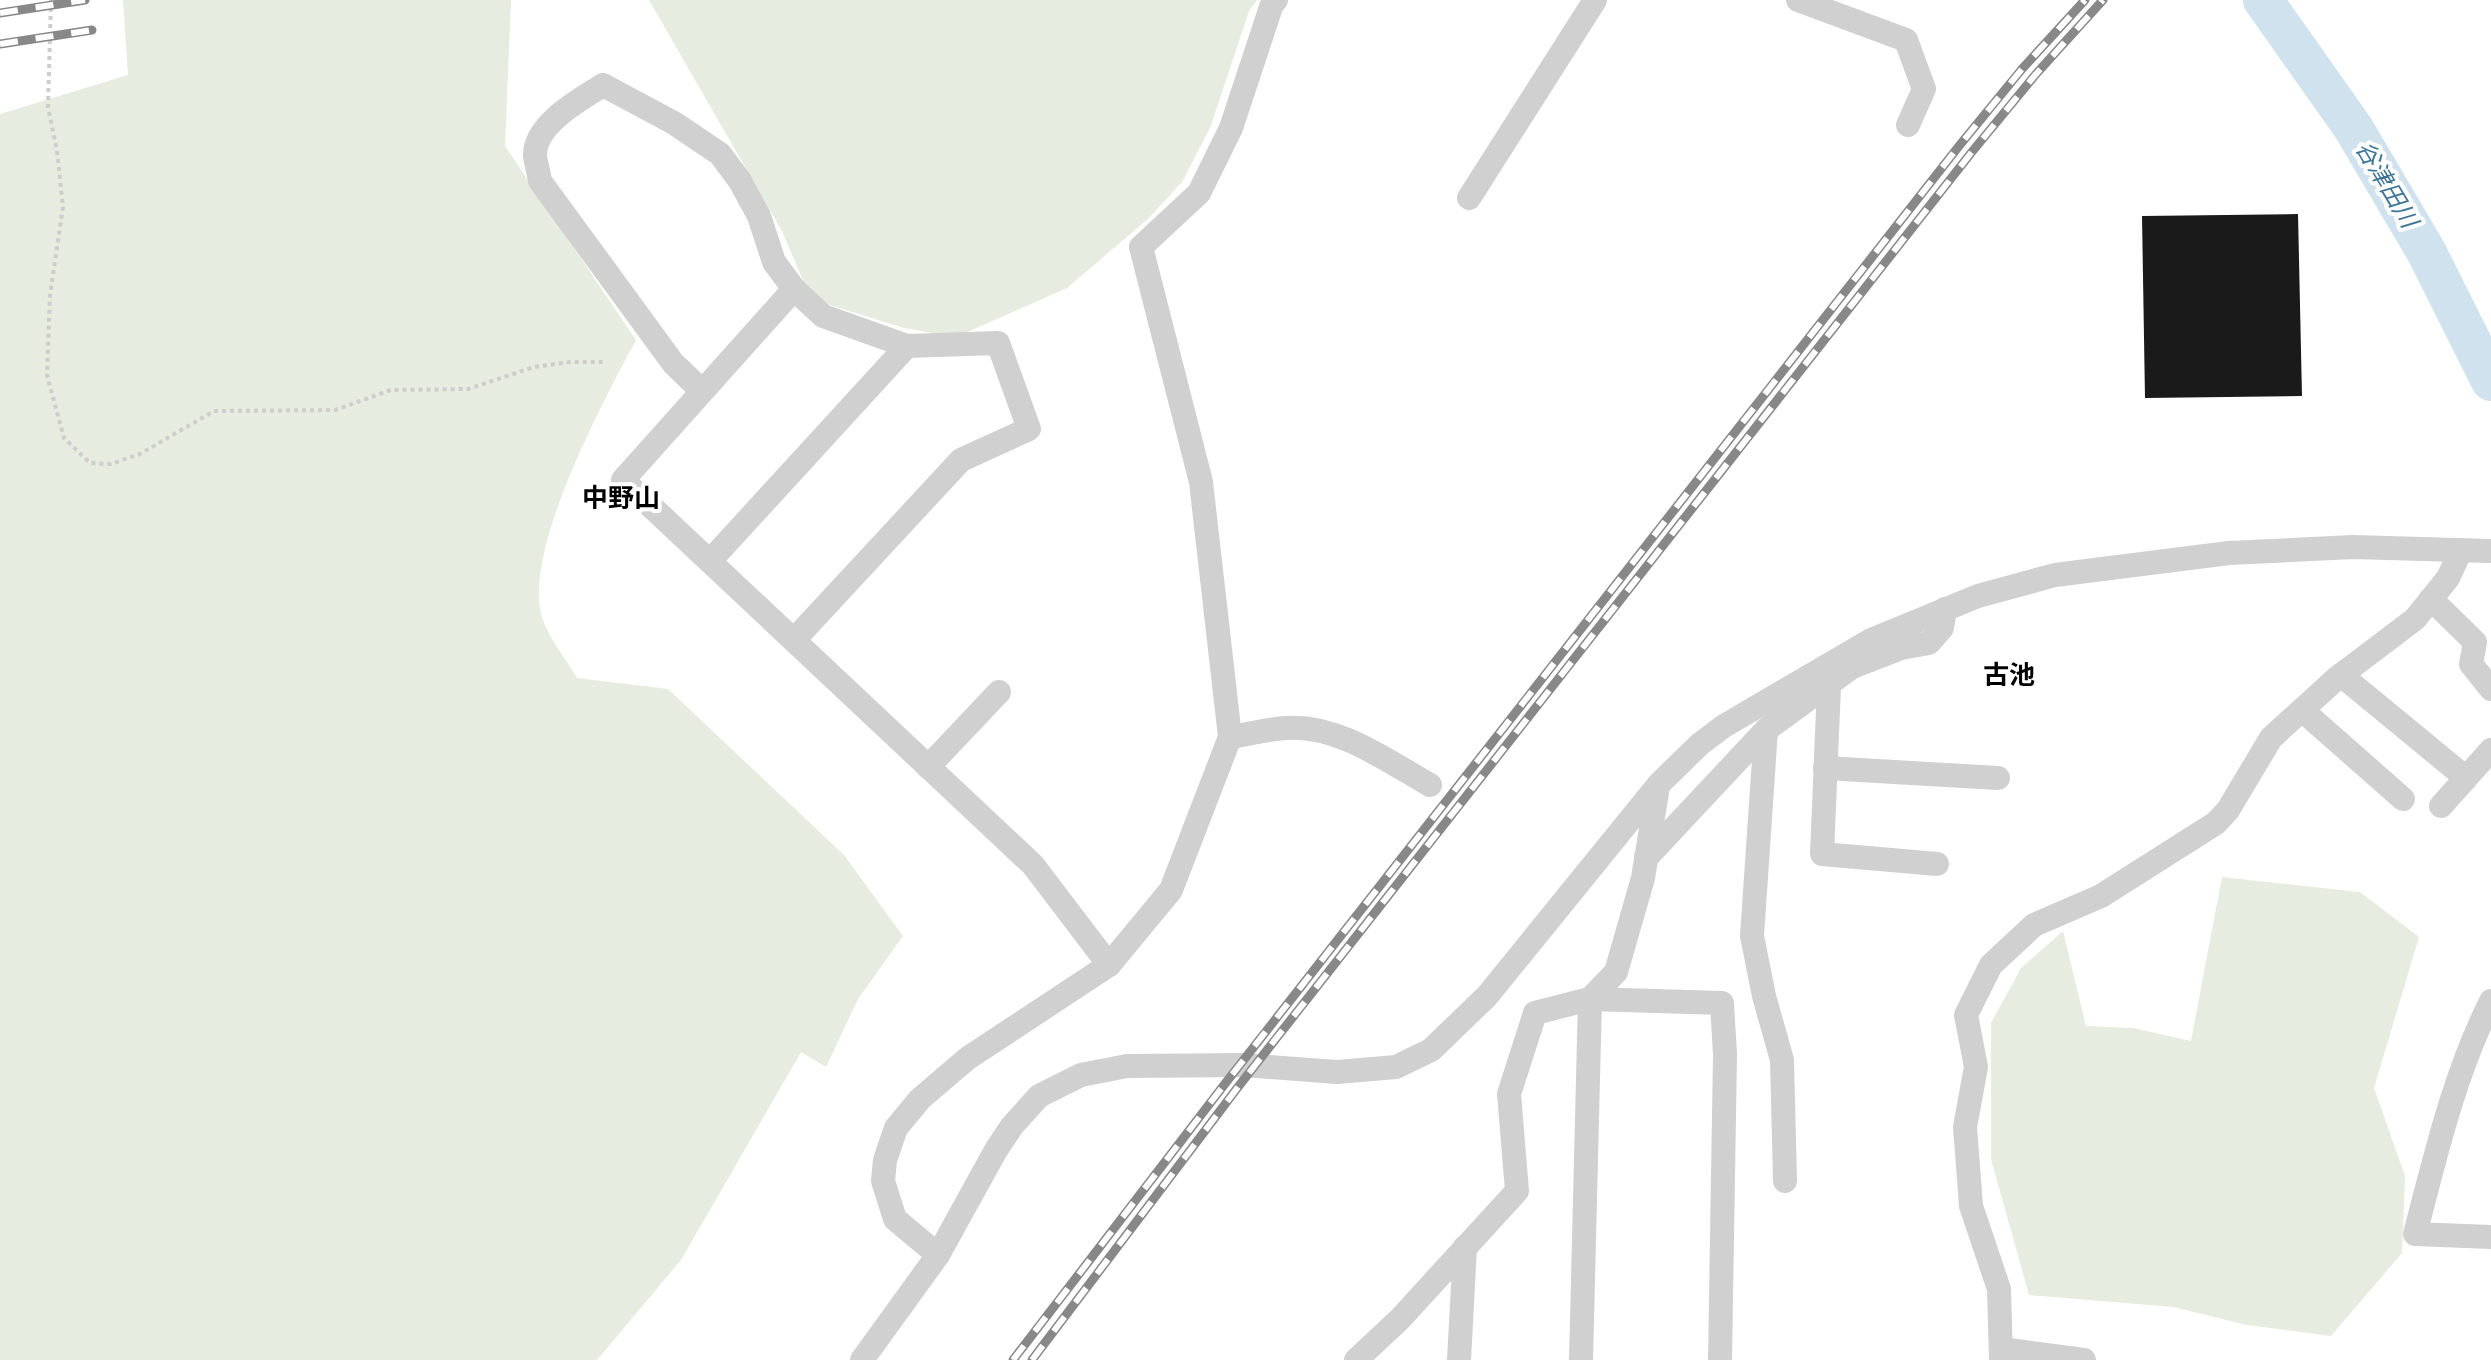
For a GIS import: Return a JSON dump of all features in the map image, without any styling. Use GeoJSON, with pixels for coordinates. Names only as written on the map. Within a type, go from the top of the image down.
{"type":"FeatureCollection","features":[{"type":"Feature","properties":{"kind":"street"},"geometry":{"type":"LineString","coordinates":[[938,1255],[895,1219],[883,1181],[885,1160],[896,1128],[920,1099],[968,1058],[1109,965],[1171,890],[1230,737],[1201,482],[1141,247],[1199,193],[1231,128],[1253,55],[1276,0]]}},
{"type":"Feature","properties":{"kind":"street"},"geometry":{"type":"LineString","coordinates":[[1469,198],[1595,0]]}},
{"type":"Feature","properties":{"kind":"street"},"geometry":{"type":"LineString","coordinates":[[1798,0],[1906,40],[1924,89],[1908,125]]}},
{"type":"Feature","properties":{"kind":"street"},"geometry":{"type":"LineString","coordinates":[[702,391],[673,363],[540,181],[535,154],[540,136],[565,109],[603,85],[674,123],[720,154],[740,181],[759,216],[774,262],[794,289],[823,316],[907,346],[998,343],[1029,429],[961,460],[794,640]]}},
{"type":"Feature","properties":{"kind":"street"},"geometry":{"type":"LineString","coordinates":[[794,289],[623,480],[1033,865],[1109,965]]}},
{"type":"Feature","properties":{"kind":"street"},"geometry":{"type":"LineString","coordinates":[[710,561],[907,346]]}},
{"type":"Feature","properties":{"kind":"street"},"geometry":{"type":"LineString","coordinates":[[862,1360],[938,1255],[1012,1126],[1039,1096],[1081,1075],[1127,1066],[1243,1065],[1337,1072],[1396,1067],[1431,1050],[1453,1031],[1529,946],[1659,784],[1724,726],[1871,640],[1978,596],[2055,575],[2229,553],[2353,547],[2476,550]]}},
{"type":"Feature","properties":{"kind":"street"},"geometry":{"type":"LineString","coordinates":[[2084,1360],[2001,1355],[1999,1289],[1971,1206],[1965,1127],[1976,1067],[1966,1015],[1991,965],[2034,925],[2101,896],[2216,823],[2228,810],[2255,760],[2271,738],[2341,675],[2415,619],[2448,578],[2476,550]]}},
{"type":"Feature","properties":{"kind":"street"},"geometry":{"type":"LineString","coordinates":[[2431,599],[2475,642],[2471,664],[2491,689]]}},
{"type":"Feature","properties":{"kind":"street"},"geometry":{"type":"LineString","coordinates":[[1646,858],[1766,730],[1852,667],[1871,658],[1929,643],[1942,628],[1945,609]]}},
{"type":"Feature","properties":{"kind":"street"},"geometry":{"type":"LineString","coordinates":[[2341,675],[2466,778]]}},
{"type":"Feature","properties":{"kind":"street"},"geometry":{"type":"LineString","coordinates":[[1829,686],[1822,854],[1937,864]]}},
{"type":"Feature","properties":{"kind":"street"},"geometry":{"type":"LineString","coordinates":[[928,767],[999,692]]}},
{"type":"Feature","properties":{"kind":"street"},"geometry":{"type":"LineString","coordinates":[[2302,710],[2403,799]]}},
{"type":"Feature","properties":{"kind":"street"},"geometry":{"type":"LineString","coordinates":[[1230,737],[1288,727],[1325,732],[1362,747],[1430,785]]}},
{"type":"Feature","properties":{"kind":"street"},"geometry":{"type":"LineString","coordinates":[[1766,730],[1752,936],[1764,996],[1782,1060],[1785,1181]]}},
{"type":"Feature","properties":{"kind":"street"},"geometry":{"type":"LineString","coordinates":[[2441,806],[2491,750]]}},
{"type":"Feature","properties":{"kind":"street"},"geometry":{"type":"LineString","coordinates":[[1825,768],[1998,778]]}},
{"type":"Feature","properties":{"kind":"street"},"geometry":{"type":"LineString","coordinates":[[1581,1360],[1590,999],[1616,972],[1646,858],[1659,784]]}},
{"type":"Feature","properties":{"kind":"street"},"geometry":{"type":"LineString","coordinates":[[1356,1360],[1400,1319],[1517,1191],[1509,1094],[1535,1013],[1590,999],[1722,1003],[1725,1054],[1720,1360]]}},
{"type":"Feature","properties":{"kind":"street"},"geometry":{"type":"LineString","coordinates":[[2491,1001],[2472,1039],[2449,1104],[2415,1234],[2491,1237]]}},
{"type":"Feature","properties":{"kind":"street"},"geometry":{"type":"LineString","coordinates":[[1459,1360],[1465,1247]]}},
{"type":"Feature","properties":{"kind":"path"},"geometry":{"type":"LineString","coordinates":[[51,0],[48,107],[63,207],[50,295],[47,375],[64,438],[77,454],[90,463],[111,464],[140,454],[214,411],[335,410],[391,390],[468,389],[534,367],[570,362],[605,362]]}},
{"type":"Feature","properties":{"kind":"shaded area"},"geometry":{"type":"Polygon","coordinates":[[[123,0],[511,0],[505,146],[636,340],[587,437],[554,519],[543,557],[539,592],[543,620],[577,678],[668,689],[844,855],[903,936],[858,999],[826,1067],[801,1052],[681,1260],[597,1360],[0,1360],[0,114],[128,75],[123,0]]]}},
{"type":"Feature","properties":{"kind":"shaded area"},"geometry":{"type":"Polygon","coordinates":[[[649,0],[1257,0],[1249,11],[1210,128],[1182,182],[1149,218],[1067,288],[956,337],[904,328],[811,299],[782,231],[649,0]]]}},
{"type":"Feature","properties":{"kind":"shaded area"},"geometry":{"type":"Polygon","coordinates":[[[2222,877],[2360,892],[2419,937],[2374,1088],[2405,1176],[2402,1253],[2331,1336],[2247,1325],[2173,1307],[2029,1295],[1991,1159],[1991,1023],[2021,968],[2063,931],[2086,1026],[2133,1028],[2191,1041],[2222,877]]]}},
{"type":"Feature","properties":{"kind":"building"},"geometry":{"type":"Polygon","coordinates":[[[2298,214],[2302,396],[2145,398],[2142,216],[2298,214]]]}},
{"type":"Feature","properties":{"kind":"waterway","name":"谷津田川"},"geometry":{"type":"LineString","coordinates":[[2263,0],[2354,129],[2427,253],[2491,381]]}},
{"type":"Feature","properties":{"kind":"railway"},"geometry":{"type":"LineString","coordinates":[[0,13],[85,0]]}},
{"type":"Feature","properties":{"kind":"railway"},"geometry":{"type":"LineString","coordinates":[[1013,1360],[1224,1085],[1959,146],[2022,69],[2085,0]]}},
{"type":"Feature","properties":{"kind":"railway"},"geometry":{"type":"LineString","coordinates":[[1032,1360],[1238,1087],[1971,153],[2103,0]]}},
{"type":"Feature","properties":{"kind":"railway"},"geometry":{"type":"LineString","coordinates":[[0,44],[92,30]]}},
{"type":"Feature","properties":{"kind":"district","name":"中野山"},"geometry":{"type":"Point","coordinates":[621,498]}},
{"type":"Feature","properties":{"kind":"district","name":"古池"},"geometry":{"type":"Point","coordinates":[2009,675]}}]}
